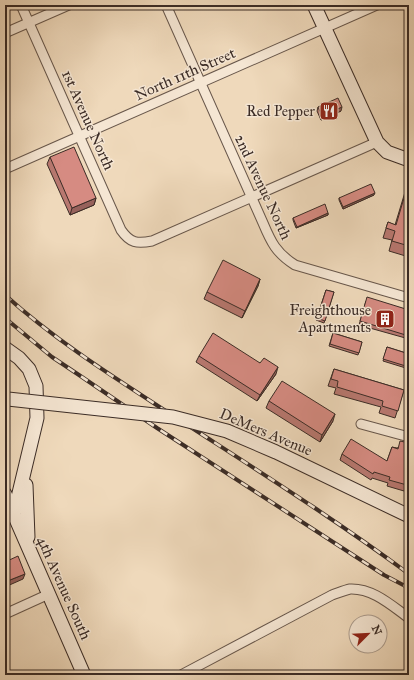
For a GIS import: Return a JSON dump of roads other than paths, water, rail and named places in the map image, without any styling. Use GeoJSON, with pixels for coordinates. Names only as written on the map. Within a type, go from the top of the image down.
{"type":"FeatureCollection","features":[{"type":"Feature","properties":{"kind":"main road"},"geometry":{"type":"LineString","coordinates":[[314,5],[377,142],[387,152],[409,160]]}},
{"type":"Feature","properties":{"kind":"main road"},"geometry":{"type":"LineString","coordinates":[[5,348],[19,358],[29,370],[36,386],[37,418],[14,514]]}},
{"type":"Feature","properties":{"kind":"main road","name":"DeMers Avenue"},"geometry":{"type":"LineString","coordinates":[[6,399],[172,417],[226,431],[276,452],[409,516]]}},
{"type":"Feature","properties":{"kind":"main road"},"geometry":{"type":"LineString","coordinates":[[28,453],[26,485],[28,546]]}},
{"type":"Feature","properties":{"kind":"main road"},"geometry":{"type":"LineString","coordinates":[[5,494],[14,514]]}},
{"type":"Feature","properties":{"kind":"main road"},"geometry":{"type":"LineString","coordinates":[[5,502],[14,514]]}},
{"type":"Feature","properties":{"kind":"main road","name":"4th Avenue South"},"geometry":{"type":"LineString","coordinates":[[14,514],[84,675]]}},
{"type":"Feature","properties":{"kind":"street","name":"1st Avenue North"},"geometry":{"type":"LineString","coordinates":[[21,5],[121,230],[126,238],[134,242],[142,243],[152,241],[251,197]]}},
{"type":"Feature","properties":{"kind":"street"},"geometry":{"type":"LineString","coordinates":[[5,33],[69,5]]}},
{"type":"Feature","properties":{"kind":"street","name":"2nd Avenue North"},"geometry":{"type":"LineString","coordinates":[[166,5],[251,197],[272,243],[278,252],[295,265],[408,298]]}},
{"type":"Feature","properties":{"kind":"street","name":"North 11th Street"},"geometry":{"type":"LineString","coordinates":[[5,169],[377,5]]}},
{"type":"Feature","properties":{"kind":"street"},"geometry":{"type":"LineString","coordinates":[[251,197],[377,142]]}},
{"type":"Feature","properties":{"kind":"street"},"geometry":{"type":"LineString","coordinates":[[408,298],[409,288]]}},
{"type":"Feature","properties":{"kind":"street"},"geometry":{"type":"LineString","coordinates":[[361,424],[409,436]]}},
{"type":"Feature","properties":{"kind":"street"},"geometry":{"type":"LineString","coordinates":[[181,675],[332,595],[350,589],[375,595],[409,618]]}},
{"type":"Feature","properties":{"kind":"street"},"geometry":{"type":"LineString","coordinates":[[5,614],[49,594]]}},
{"type":"Feature","properties":{"kind":"railway"},"geometry":{"type":"LineString","coordinates":[[5,295],[24,312],[86,358],[321,512],[409,574]]}},
{"type":"Feature","properties":{"kind":"railway"},"geometry":{"type":"LineString","coordinates":[[5,318],[52,357],[157,428],[384,575],[409,588]]}},
{"type":"Feature","properties":{"kind":"place","name":"Red Pepper"},"geometry":{"type":"Point","coordinates":[329,111]}},
{"type":"Feature","properties":{"kind":"place","name":"Freighthouse Apartments"},"geometry":{"type":"Point","coordinates":[385,319]}}]}
